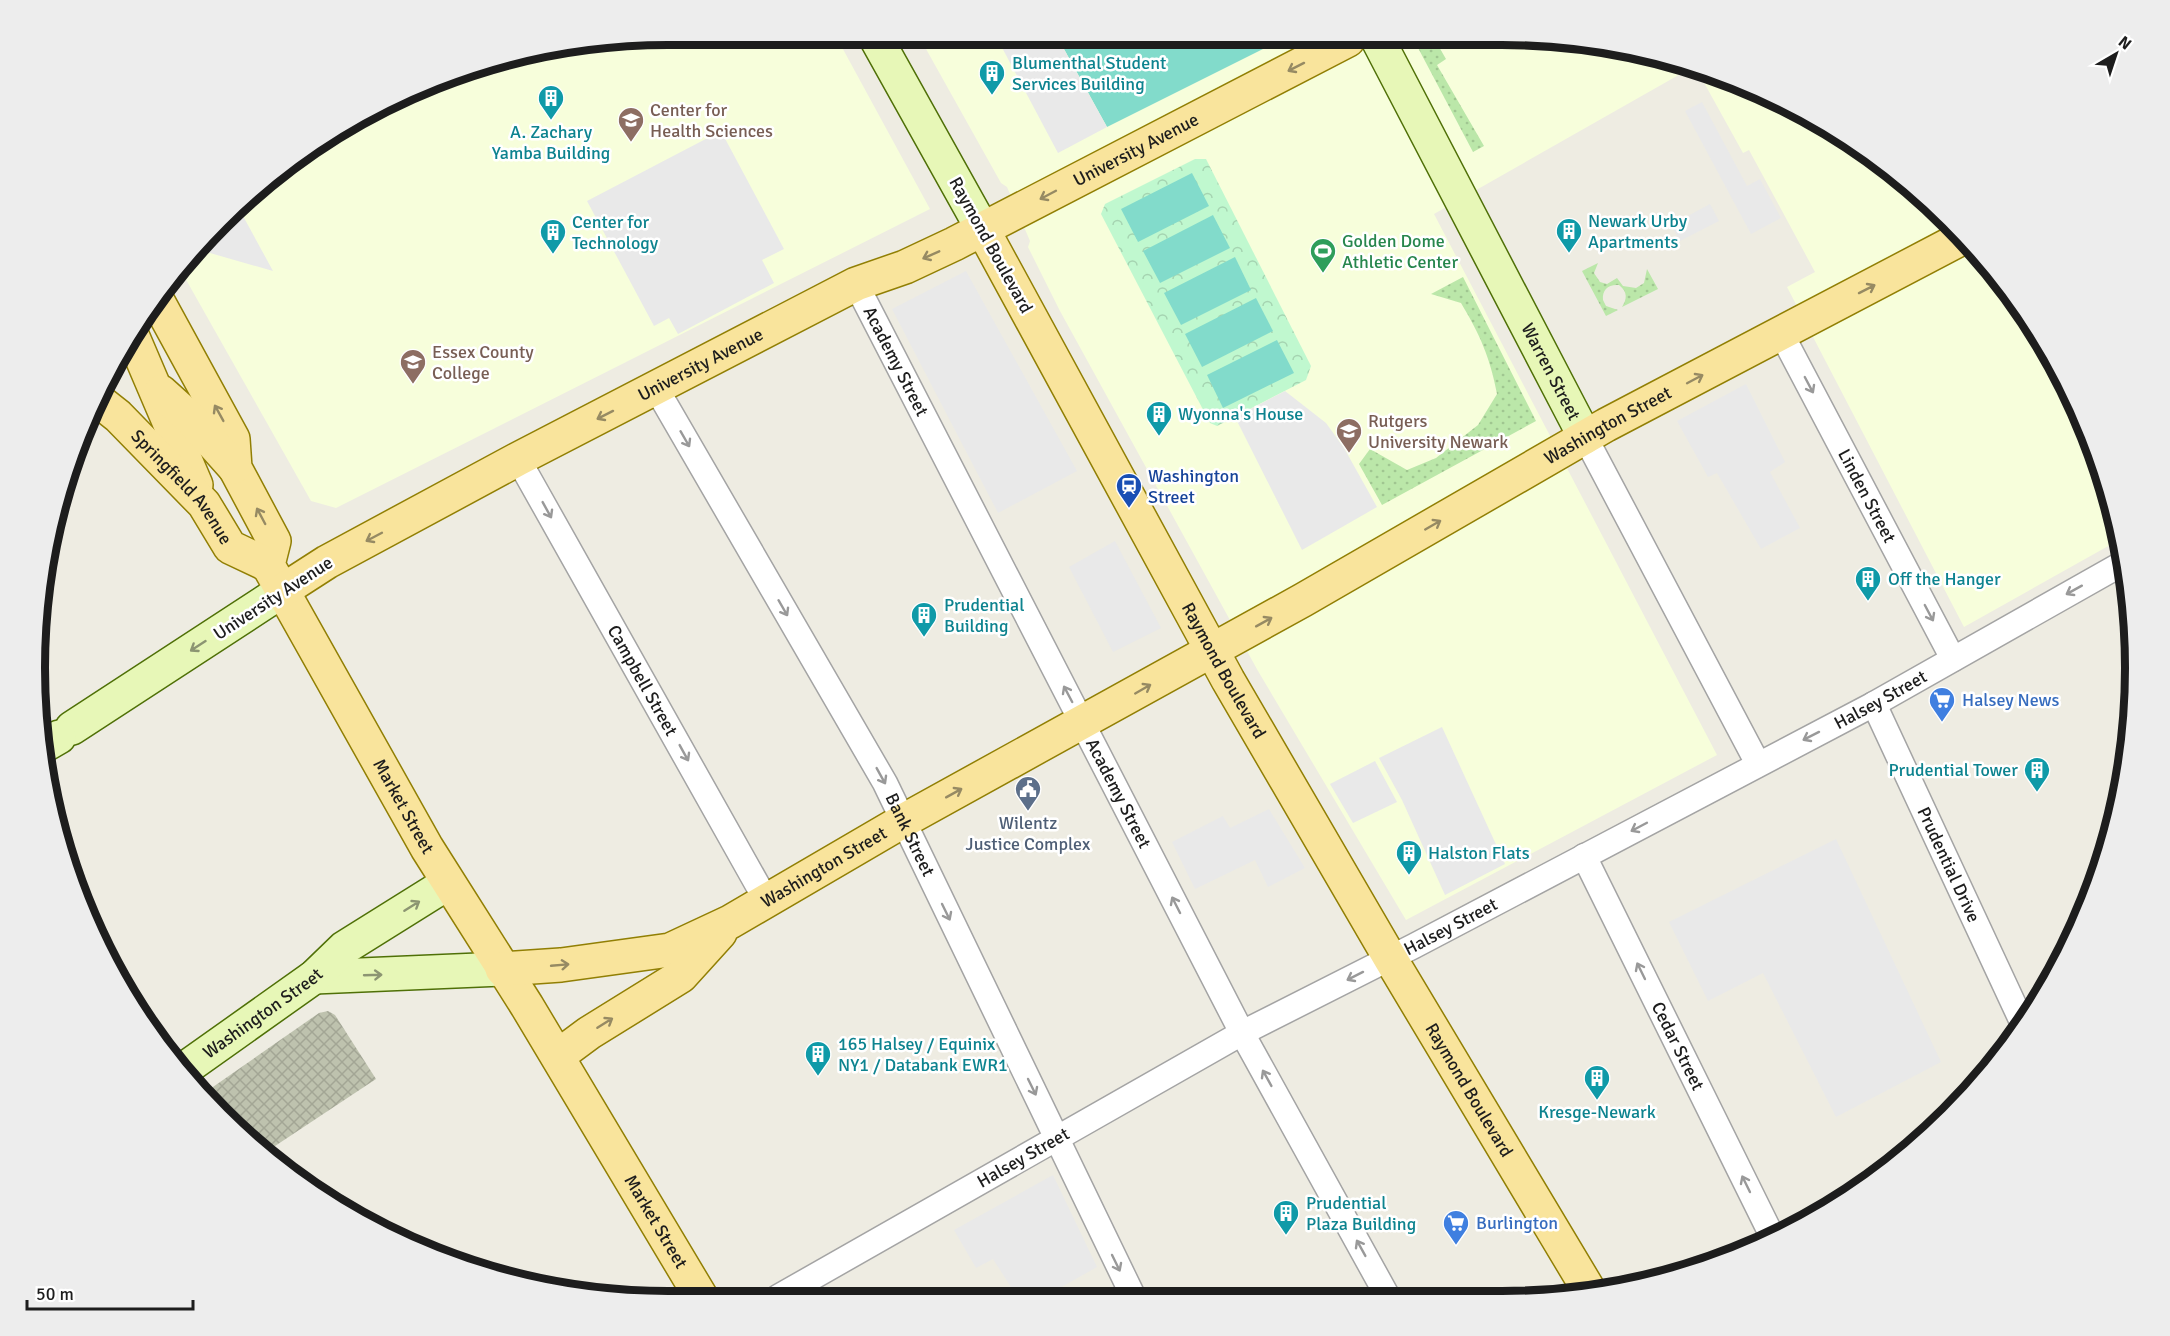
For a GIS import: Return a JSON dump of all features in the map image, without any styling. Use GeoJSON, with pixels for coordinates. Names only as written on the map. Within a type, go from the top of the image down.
{"type":"FeatureCollection","features":[{"type":"Feature","properties":{"kind":"main road","name":"Raymond Boulevard"},"geometry":{"type":"LineString","coordinates":[[880,45],[1212,649],[1390,958],[1586,1286]]}},
{"type":"Feature","properties":{"kind":"main road","name":"University Avenue"},"geometry":{"type":"LineString","coordinates":[[57,738],[275,578],[327,562],[519,459],[856,284],[905,267],[983,230],[1338,45]]}},
{"type":"Feature","properties":{"kind":"main road","name":"Warren Street"},"geometry":{"type":"LineString","coordinates":[[1381,45],[1585,437]]}},
{"type":"Feature","properties":{"kind":"main road","name":"Washington Street"},"geometry":{"type":"LineString","coordinates":[[189,1066],[314,977],[561,965],[670,950],[730,922],[903,821],[1083,723],[1212,649],[1235,639],[1585,437],[1956,241]]}},
{"type":"Feature","properties":{"kind":"main road"},"geometry":{"type":"LineString","coordinates":[[161,307],[233,439],[235,468]]}},
{"type":"Feature","properties":{"kind":"main road"},"geometry":{"type":"LineString","coordinates":[[136,344],[204,504]]}},
{"type":"Feature","properties":{"kind":"main road"},"geometry":{"type":"LineString","coordinates":[[123,365],[152,384],[191,419],[235,468],[274,541],[275,578]]}},
{"type":"Feature","properties":{"kind":"main road","name":"Springfield Avenue"},"geometry":{"type":"LineString","coordinates":[[103,404],[118,416],[204,504],[230,547],[275,578]]}},
{"type":"Feature","properties":{"kind":"main road","name":"Market Street"},"geometry":{"type":"LineString","coordinates":[[275,578],[448,883],[558,1056],[697,1291]]}},
{"type":"Feature","properties":{"kind":"main road"},"geometry":{"type":"LineString","coordinates":[[314,977],[344,948],[448,883]]}},
{"type":"Feature","properties":{"kind":"main road"},"geometry":{"type":"LineString","coordinates":[[558,1056],[589,1033],[681,976],[730,922]]}},
{"type":"Feature","properties":{"kind":"street","name":"Academy Street"},"geometry":{"type":"LineString","coordinates":[[856,284],[1242,1033],[1385,1291]]}},
{"type":"Feature","properties":{"kind":"street","name":"Linden Street"},"geometry":{"type":"LineString","coordinates":[[1781,333],[1953,658]]}},
{"type":"Feature","properties":{"kind":"street","name":"Bank Street"},"geometry":{"type":"LineString","coordinates":[[656,388],[885,783],[1131,1291]]}},
{"type":"Feature","properties":{"kind":"street","name":"Warren Street"},"geometry":{"type":"LineString","coordinates":[[1585,437],[1758,764]]}},
{"type":"Feature","properties":{"kind":"street","name":"Campbell Street"},"geometry":{"type":"LineString","coordinates":[[519,459],[766,900]]}},
{"type":"Feature","properties":{"kind":"street","name":"Halsey Street"},"geometry":{"type":"LineString","coordinates":[[788,1291],[1242,1033],[1390,958],[1874,704],[2117,567]]}},
{"type":"Feature","properties":{"kind":"street","name":"Prudential Drive"},"geometry":{"type":"LineString","coordinates":[[1874,704],[2019,1015]]}},
{"type":"Feature","properties":{"kind":"street","name":"Cedar Street"},"geometry":{"type":"LineString","coordinates":[[1584,856],[1769,1231]]}},
{"type":"Feature","properties":{"kind":"shaded area","name":"Essex County College"},"geometry":{"type":"Polygon","coordinates":[[[841,45],[930,209],[336,508],[311,501],[184,276],[227,227],[257,200],[322,150],[356,128],[430,92],[507,66],[587,50],[627,46],[841,45]]]}},
{"type":"Feature","properties":{"kind":"shaded area","name":"Rutgers University Newark"},"geometry":{"type":"Polygon","coordinates":[[[924,45],[1543,46],[1624,57],[1683,72],[1434,214],[1717,755],[1406,920],[1258,671],[1060,311],[1028,247],[1030,241],[1007,187],[1001,183],[924,45]]]}},
{"type":"Feature","properties":{"kind":"shaded area"},"geometry":{"type":"Polygon","coordinates":[[[1001,45],[1062,45],[1107,127],[1058,153],[1001,45]]]}},
{"type":"Feature","properties":{"kind":"shaded area"},"geometry":{"type":"Polygon","coordinates":[[[1062,45],[1271,45],[1107,127],[1062,45]]]}},
{"type":"Feature","properties":{"kind":"shaded area"},"geometry":{"type":"Polygon","coordinates":[[[1701,78],[1740,92],[1814,128],[1881,174],[1943,227],[1996,289],[2020,322],[2061,392],[2092,468],[2112,544],[1964,627],[1787,287],[1815,272],[1749,150],[1743,153],[1701,78]]]}},
{"type":"Feature","properties":{"kind":"shaded area"},"geometry":{"type":"Polygon","coordinates":[[[1702,102],[1747,186],[1760,179],[1781,218],[1751,234],[1685,111],[1702,102]]]}},
{"type":"Feature","properties":{"kind":"shaded area"},"geometry":{"type":"Polygon","coordinates":[[[721,131],[784,249],[762,260],[774,283],[678,334],[669,318],[654,326],[587,201],[721,131]]]}},
{"type":"Feature","properties":{"kind":"shaded area"},"geometry":{"type":"Polygon","coordinates":[[[1192,173],[1209,206],[1138,242],[1121,209],[1192,173]]]}},
{"type":"Feature","properties":{"kind":"shaded area"},"geometry":{"type":"Polygon","coordinates":[[[1710,204],[1719,221],[1680,241],[1671,225],[1710,204]]]}},
{"type":"Feature","properties":{"kind":"shaded area"},"geometry":{"type":"Polygon","coordinates":[[[242,214],[273,271],[205,252],[242,214]]]}},
{"type":"Feature","properties":{"kind":"shaded area"},"geometry":{"type":"Polygon","coordinates":[[[1213,215],[1230,248],[1160,283],[1143,251],[1213,215]]]}},
{"type":"Feature","properties":{"kind":"shaded area"},"geometry":{"type":"Polygon","coordinates":[[[1235,257],[1251,290],[1181,325],[1164,293],[1235,257]]]}},
{"type":"Feature","properties":{"kind":"shaded area"},"geometry":{"type":"Polygon","coordinates":[[[966,271],[1077,471],[998,513],[892,309],[966,271]]]}},
{"type":"Feature","properties":{"kind":"shaded area"},"geometry":{"type":"Polygon","coordinates":[[[1256,298],[1273,331],[1202,367],[1185,334],[1256,298]]]}},
{"type":"Feature","properties":{"kind":"shaded area"},"geometry":{"type":"Polygon","coordinates":[[[1277,340],[1294,373],[1223,408],[1207,375],[1277,340]]]}},
{"type":"Feature","properties":{"kind":"shaded area"},"geometry":{"type":"Polygon","coordinates":[[[1746,384],[1785,462],[1770,472],[1800,528],[1761,549],[1717,473],[1708,477],[1677,421],[1746,384]]]}},
{"type":"Feature","properties":{"kind":"shaded area"},"geometry":{"type":"Polygon","coordinates":[[[1285,391],[1326,423],[1344,448],[1377,507],[1302,550],[1235,417],[1285,391]]]}},
{"type":"Feature","properties":{"kind":"shaded area"},"geometry":{"type":"Polygon","coordinates":[[[1115,541],[1161,628],[1113,652],[1069,567],[1115,541]]]}},
{"type":"Feature","properties":{"kind":"shaded area"},"geometry":{"type":"Polygon","coordinates":[[[1442,727],[1505,864],[1445,895],[1402,800],[1379,758],[1442,727]]]}},
{"type":"Feature","properties":{"kind":"shaded area"},"geometry":{"type":"Polygon","coordinates":[[[1375,761],[1397,802],[1353,823],[1330,784],[1375,761]]]}},
{"type":"Feature","properties":{"kind":"shaded area"},"geometry":{"type":"Polygon","coordinates":[[[1269,809],[1305,868],[1268,887],[1255,860],[1195,889],[1172,842],[1223,816],[1230,828],[1269,809]]]}},
{"type":"Feature","properties":{"kind":"shaded area"},"geometry":{"type":"Polygon","coordinates":[[[1836,839],[1941,1062],[1836,1117],[1763,973],[1708,1001],[1669,922],[1836,839]]]}},
{"type":"Feature","properties":{"kind":"shaded area"},"geometry":{"type":"Polygon","coordinates":[[[328,1011],[335,1015],[376,1079],[272,1148],[227,1109],[210,1089],[319,1013],[328,1011]]]}},
{"type":"Feature","properties":{"kind":"shaded area"},"geometry":{"type":"Polygon","coordinates":[[[1053,1175],[1097,1267],[1054,1291],[1014,1291],[993,1259],[976,1268],[954,1230],[1053,1175]]]}},
{"type":"Feature","properties":{"kind":"green space"},"geometry":{"type":"Polygon","coordinates":[[[1417,45],[1438,45],[1446,59],[1437,65],[1484,146],[1473,152],[1417,45]]]}},
{"type":"Feature","properties":{"kind":"green space"},"geometry":{"type":"Polygon","coordinates":[[[1195,159],[1206,159],[1311,366],[1306,380],[1217,426],[1210,423],[1101,214],[1105,204],[1195,159]]]}},
{"type":"Feature","properties":{"kind":"green space"},"geometry":{"type":"Polygon","coordinates":[[[1598,263],[1594,273],[1600,282],[1607,284],[1617,278],[1623,286],[1636,288],[1644,283],[1647,269],[1658,289],[1622,307],[1626,298],[1624,290],[1619,285],[1606,288],[1603,300],[1606,306],[1618,310],[1606,316],[1582,271],[1598,263]]]}},
{"type":"Feature","properties":{"kind":"green space"},"geometry":{"type":"Polygon","coordinates":[[[1463,277],[1536,421],[1382,505],[1359,464],[1370,449],[1407,470],[1436,458],[1478,425],[1497,394],[1484,347],[1461,303],[1431,294],[1463,277]]]}},
{"type":"Feature","properties":{"kind":"place","name":"Blumenthal Student Services Building"},"geometry":{"type":"Point","coordinates":[992,96]}},
{"type":"Feature","properties":{"kind":"place","name":"A. Zachary Yamba Building"},"geometry":{"type":"Point","coordinates":[551,121]}},
{"type":"Feature","properties":{"kind":"place","name":"Center for Health Sciences"},"geometry":{"type":"Point","coordinates":[631,143]}},
{"type":"Feature","properties":{"kind":"place","name":"Newark Urby Apartments"},"geometry":{"type":"Point","coordinates":[1569,254]}},
{"type":"Feature","properties":{"kind":"place","name":"Center for Technology"},"geometry":{"type":"Point","coordinates":[553,255]}},
{"type":"Feature","properties":{"kind":"place","name":"Golden Dome Athletic Center"},"geometry":{"type":"Point","coordinates":[1323,274]}},
{"type":"Feature","properties":{"kind":"place","name":"Essex County College"},"geometry":{"type":"Point","coordinates":[413,385]}},
{"type":"Feature","properties":{"kind":"place","name":"Wyonna's House"},"geometry":{"type":"Point","coordinates":[1159,437]}},
{"type":"Feature","properties":{"kind":"place","name":"Rutgers University Newark"},"geometry":{"type":"Point","coordinates":[1349,454]}},
{"type":"Feature","properties":{"kind":"place","name":"Washington Street"},"geometry":{"type":"Point","coordinates":[1129,509]}},
{"type":"Feature","properties":{"kind":"place","name":"Off the Hanger"},"geometry":{"type":"Point","coordinates":[1868,602]}},
{"type":"Feature","properties":{"kind":"place","name":"Prudential Building"},"geometry":{"type":"Point","coordinates":[924,638]}},
{"type":"Feature","properties":{"kind":"place","name":"Halsey News"},"geometry":{"type":"Point","coordinates":[1942,723]}},
{"type":"Feature","properties":{"kind":"place","name":"Prudential Tower"},"geometry":{"type":"Point","coordinates":[2037,793]}},
{"type":"Feature","properties":{"kind":"place","name":"Wilentz Justice Complex"},"geometry":{"type":"Point","coordinates":[1028,812]}},
{"type":"Feature","properties":{"kind":"place","name":"Halston Flats"},"geometry":{"type":"Point","coordinates":[1409,876]}},
{"type":"Feature","properties":{"kind":"place","name":"165 Halsey / Equinix NY1 / Databank EWR1"},"geometry":{"type":"Point","coordinates":[818,1077]}},
{"type":"Feature","properties":{"kind":"place","name":"Kresge-Newark"},"geometry":{"type":"Point","coordinates":[1597,1101]}},
{"type":"Feature","properties":{"kind":"place","name":"Prudential Plaza Building"},"geometry":{"type":"Point","coordinates":[1286,1236]}},
{"type":"Feature","properties":{"kind":"place","name":"Burlington"},"geometry":{"type":"Point","coordinates":[1456,1246]}}]}
